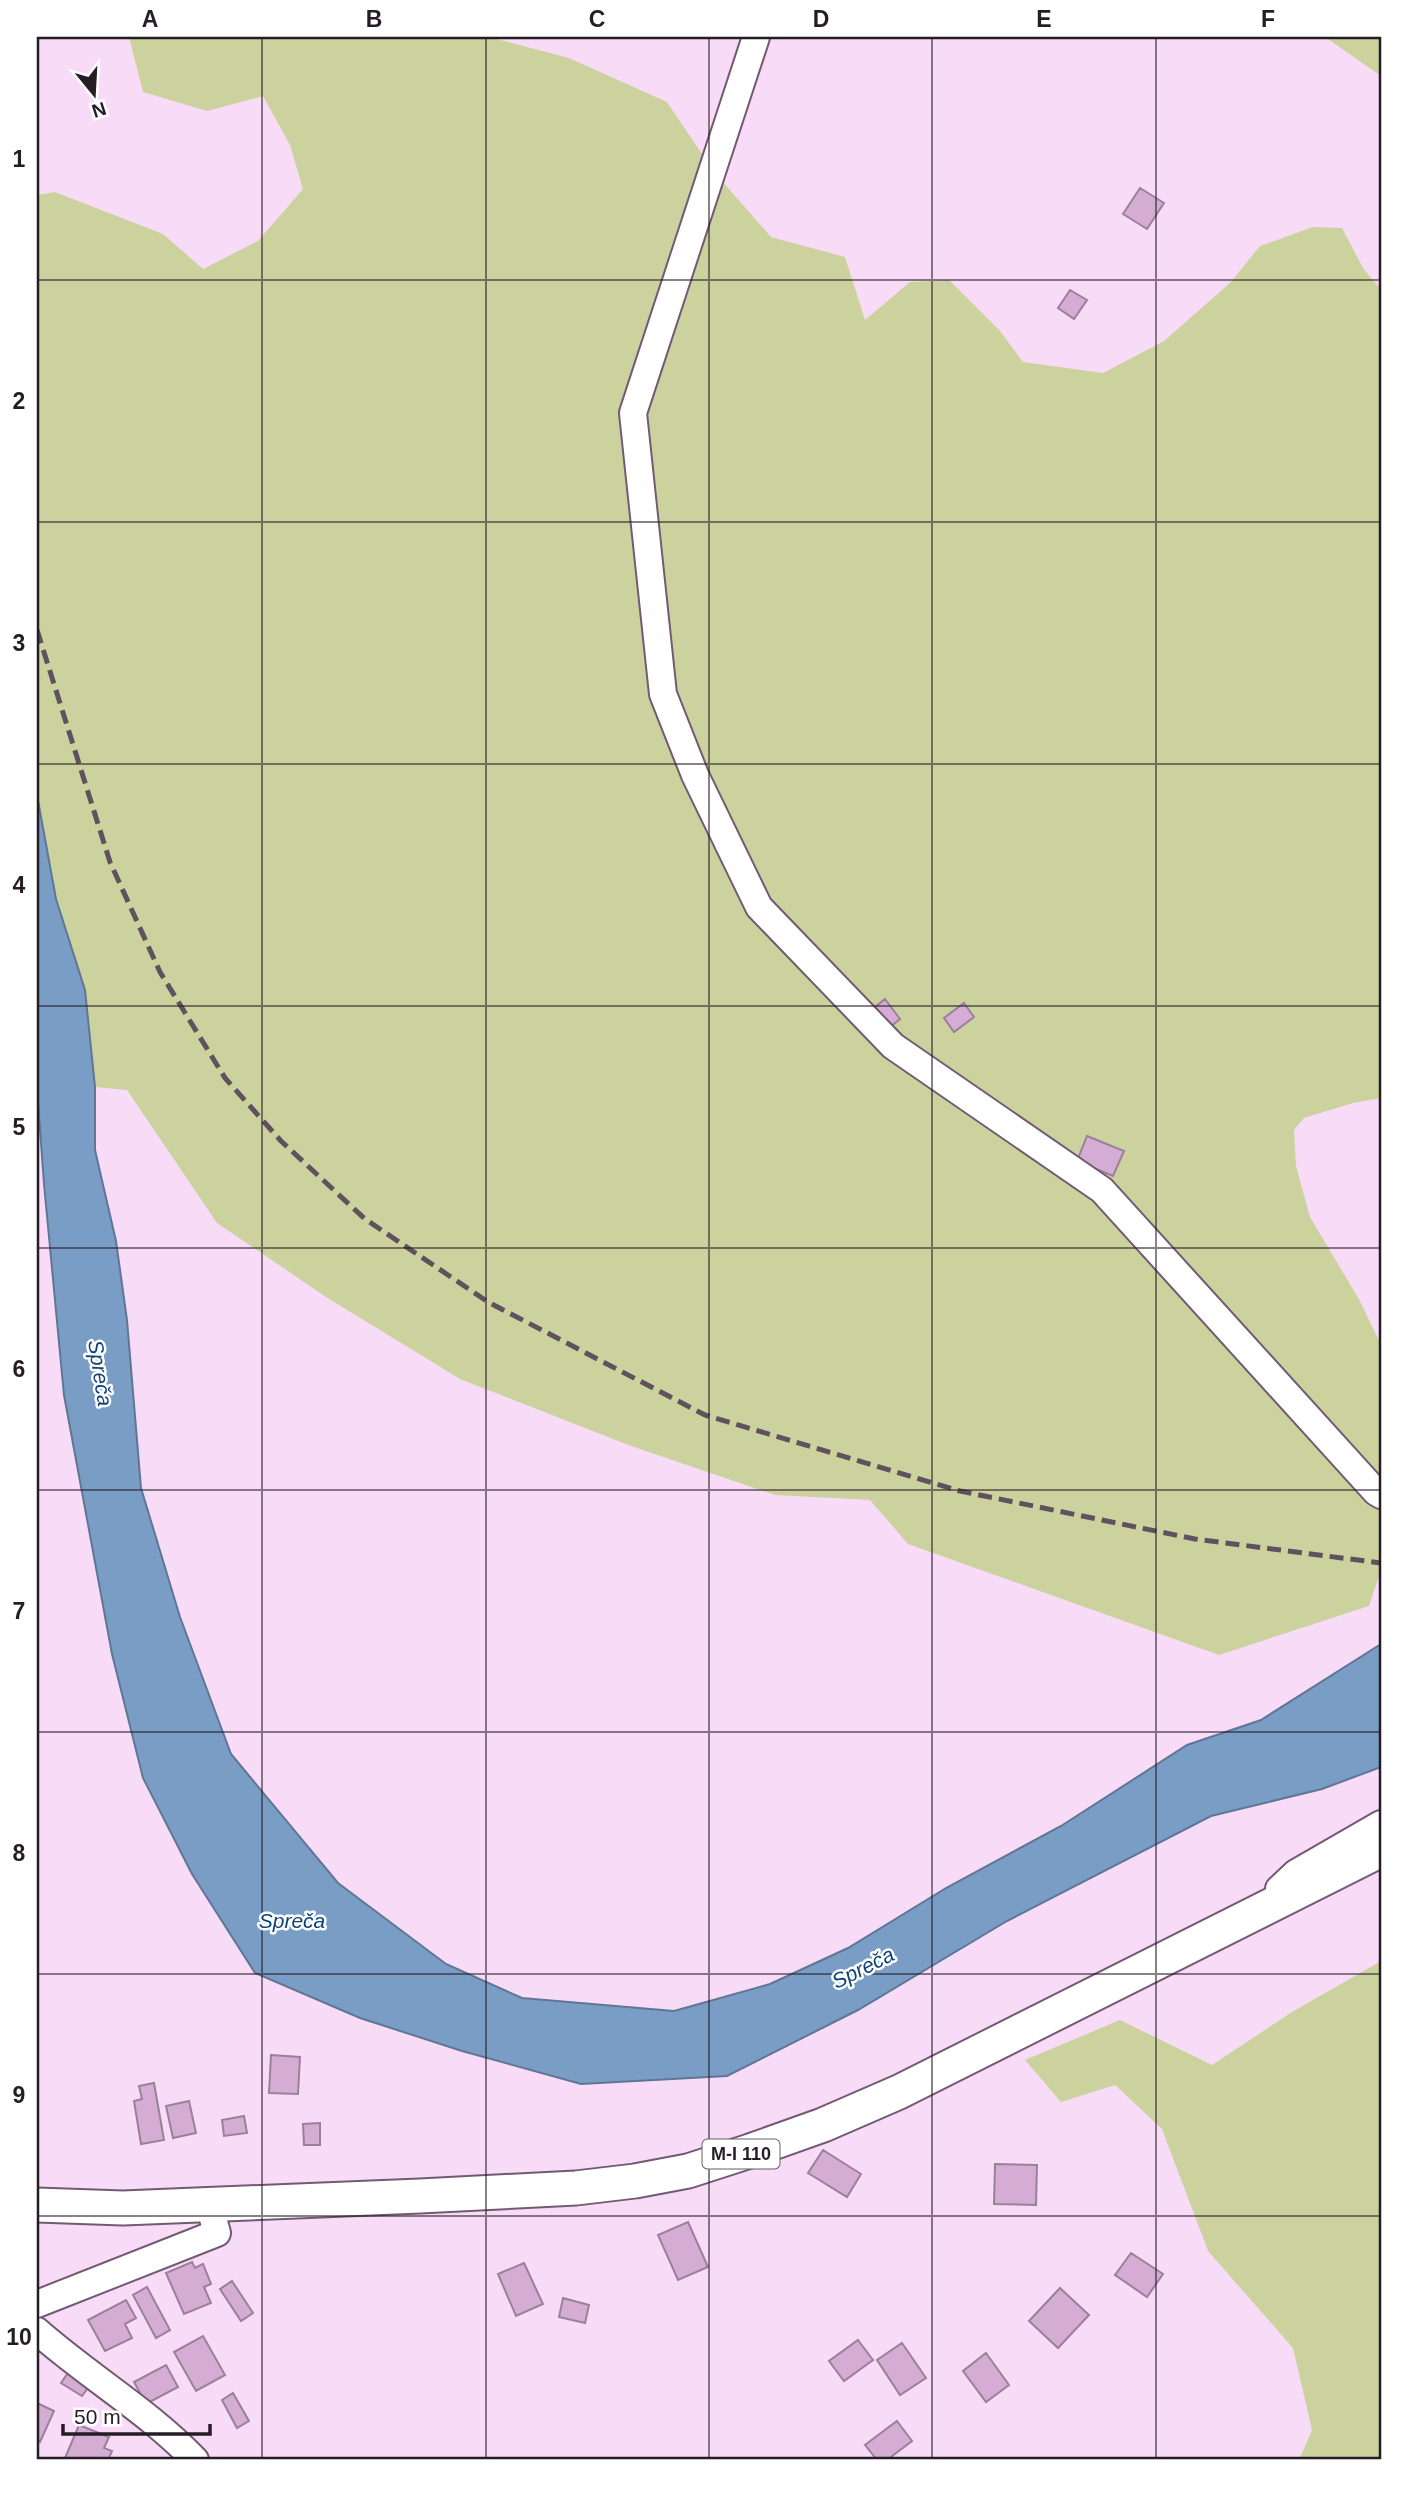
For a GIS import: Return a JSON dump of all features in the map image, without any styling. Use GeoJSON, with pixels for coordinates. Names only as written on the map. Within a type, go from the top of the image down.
{"type":"FeatureCollection","features":[{"type":"Feature","properties":{"kind":"main road","name":"M-I 110"},"geometry":{"type":"LineString","coordinates":[[37,2205],[123,2208],[576,2188],[688,2171],[823,2125],[899,2092],[1381,1850]]}},
{"type":"Feature","properties":{"kind":"street"},"geometry":{"type":"LineString","coordinates":[[756,37],[633,413],[663,694],[695,775],[759,907],[893,1046],[1102,1190],[1381,1495]]}},
{"type":"Feature","properties":{"kind":"street"},"geometry":{"type":"LineString","coordinates":[[1279,1902],[1279,1889],[1296,1873],[1381,1824]]}},
{"type":"Feature","properties":{"kind":"street"},"geometry":{"type":"LineString","coordinates":[[37,2304],[217,2233],[208,2204]]}},
{"type":"Feature","properties":{"kind":"street"},"geometry":{"type":"LineString","coordinates":[[37,2331],[173,2437],[195,2460]]}},
{"type":"Feature","properties":{"kind":"green space"},"geometry":{"type":"Polygon","coordinates":[[[129,37],[489,37],[569,58],[667,102],[714,172],[771,237],[845,257],[865,320],[910,282],[949,280],[1000,331],[1023,362],[1103,373],[1164,341],[1230,283],[1260,246],[1313,227],[1342,228],[1363,268],[1381,290],[1381,1098],[1353,1103],[1304,1118],[1294,1130],[1296,1166],[1310,1217],[1360,1301],[1381,1345],[1381,1570],[1369,1606],[1219,1655],[908,1544],[870,1500],[775,1495],[631,1446],[460,1379],[326,1297],[217,1223],[127,1090],[95,1087],[85,990],[56,899],[37,795],[37,195],[55,192],[163,234],[203,269],[258,241],[303,189],[290,145],[263,96],[207,111],[143,92],[129,37]]]}},
{"type":"Feature","properties":{"kind":"green space"},"geometry":{"type":"Polygon","coordinates":[[[1325,37],[1381,37],[1381,76],[1325,37]]]}},
{"type":"Feature","properties":{"kind":"green space"},"geometry":{"type":"Polygon","coordinates":[[[1381,1961],[1381,2460],[1299,2460],[1312,2430],[1293,2348],[1208,2251],[1162,2129],[1115,2085],[1061,2102],[1025,2060],[1120,2020],[1212,2065],[1292,2012],[1381,1961]]]}},
{"type":"Feature","properties":{"kind":"water","name":"Spreča"},"geometry":{"type":"Polygon","coordinates":[[[37,795],[56,899],[85,990],[95,1087],[95,1150],[116,1241],[127,1320],[141,1488],[180,1617],[231,1754],[338,1883],[446,1964],[522,1998],[674,2011],[770,1984],[848,1948],[946,1888],[1061,1826],[1187,1745],[1261,1720],[1381,1644],[1381,1767],[1322,1789],[1211,1816],[1007,1921],[858,2010],[727,2076],[581,2084],[462,2051],[360,2018],[255,1973],[192,1874],[143,1778],[112,1654],[64,1395],[37,1088],[37,795]]]}},
{"type":"Feature","properties":{"kind":"building"},"geometry":{"type":"Polygon","coordinates":[[[1140,188],[1164,203],[1147,229],[1123,214],[1140,188]]]}},
{"type":"Feature","properties":{"kind":"building"},"geometry":{"type":"Polygon","coordinates":[[[1070,290],[1087,300],[1074,319],[1058,308],[1070,290]]]}},
{"type":"Feature","properties":{"kind":"building"},"geometry":{"type":"Polygon","coordinates":[[[885,999],[900,1019],[885,1031],[869,1012],[885,999]]]}},
{"type":"Feature","properties":{"kind":"building"},"geometry":{"type":"Polygon","coordinates":[[[964,1003],[974,1017],[954,1032],[944,1018],[964,1003]]]}},
{"type":"Feature","properties":{"kind":"building"},"geometry":{"type":"Polygon","coordinates":[[[1087,1136],[1124,1151],[1113,1176],[1077,1161],[1087,1136]]]}},
{"type":"Feature","properties":{"kind":"building"},"geometry":{"type":"Polygon","coordinates":[[[271,2055],[300,2057],[298,2094],[269,2093],[271,2055]]]}},
{"type":"Feature","properties":{"kind":"building"},"geometry":{"type":"Polygon","coordinates":[[[154,2083],[164,2140],[141,2144],[134,2101],[142,2099],[139,2086],[154,2083]]]}},
{"type":"Feature","properties":{"kind":"building"},"geometry":{"type":"Polygon","coordinates":[[[189,2101],[196,2133],[173,2138],[166,2106],[189,2101]]]}},
{"type":"Feature","properties":{"kind":"building"},"geometry":{"type":"Polygon","coordinates":[[[244,2116],[247,2133],[224,2136],[222,2120],[244,2116]]]}},
{"type":"Feature","properties":{"kind":"building"},"geometry":{"type":"Polygon","coordinates":[[[320,2123],[320,2145],[304,2145],[303,2124],[320,2123]]]}},
{"type":"Feature","properties":{"kind":"building"},"geometry":{"type":"Polygon","coordinates":[[[823,2150],[861,2174],[847,2197],[808,2173],[823,2150]]]}},
{"type":"Feature","properties":{"kind":"building"},"geometry":{"type":"Polygon","coordinates":[[[995,2164],[1037,2165],[1036,2205],[994,2204],[995,2164]]]}},
{"type":"Feature","properties":{"kind":"building"},"geometry":{"type":"Polygon","coordinates":[[[688,2222],[708,2267],[678,2280],[658,2235],[688,2222]]]}},
{"type":"Feature","properties":{"kind":"building"},"geometry":{"type":"Polygon","coordinates":[[[1131,2253],[1163,2274],[1147,2297],[1115,2275],[1131,2253]]]}},
{"type":"Feature","properties":{"kind":"building"},"geometry":{"type":"Polygon","coordinates":[[[192,2262],[195,2268],[203,2264],[211,2284],[204,2287],[211,2303],[184,2314],[166,2273],[192,2262]]]}},
{"type":"Feature","properties":{"kind":"building"},"geometry":{"type":"Polygon","coordinates":[[[524,2263],[543,2304],[516,2316],[498,2274],[524,2263]]]}},
{"type":"Feature","properties":{"kind":"building"},"geometry":{"type":"Polygon","coordinates":[[[232,2281],[253,2313],[241,2321],[220,2289],[232,2281]]]}},
{"type":"Feature","properties":{"kind":"building"},"geometry":{"type":"Polygon","coordinates":[[[147,2287],[170,2330],[156,2338],[133,2295],[147,2287]]]}},
{"type":"Feature","properties":{"kind":"building"},"geometry":{"type":"Polygon","coordinates":[[[1060,2288],[1089,2315],[1058,2348],[1029,2321],[1060,2288]]]}},
{"type":"Feature","properties":{"kind":"building"},"geometry":{"type":"Polygon","coordinates":[[[563,2298],[589,2305],[585,2323],[559,2317],[563,2298]]]}},
{"type":"Feature","properties":{"kind":"building"},"geometry":{"type":"Polygon","coordinates":[[[126,2300],[136,2318],[125,2324],[132,2338],[105,2351],[88,2320],[126,2300]]]}},
{"type":"Feature","properties":{"kind":"building"},"geometry":{"type":"Polygon","coordinates":[[[203,2336],[225,2375],[196,2391],[174,2352],[203,2336]]]}},
{"type":"Feature","properties":{"kind":"building"},"geometry":{"type":"Polygon","coordinates":[[[858,2340],[873,2360],[844,2381],[829,2361],[858,2340]]]}},
{"type":"Feature","properties":{"kind":"building"},"geometry":{"type":"Polygon","coordinates":[[[902,2343],[926,2378],[900,2395],[877,2360],[902,2343]]]}},
{"type":"Feature","properties":{"kind":"building"},"geometry":{"type":"Polygon","coordinates":[[[986,2353],[1009,2385],[986,2402],[963,2371],[986,2353]]]}},
{"type":"Feature","properties":{"kind":"building"},"geometry":{"type":"Polygon","coordinates":[[[166,2365],[178,2387],[146,2404],[134,2382],[166,2365]]]}},
{"type":"Feature","properties":{"kind":"building"},"geometry":{"type":"Polygon","coordinates":[[[70,2370],[91,2384],[82,2396],[61,2383],[70,2370]]]}},
{"type":"Feature","properties":{"kind":"building"},"geometry":{"type":"Polygon","coordinates":[[[233,2393],[249,2421],[237,2428],[222,2400],[233,2393]]]}},
{"type":"Feature","properties":{"kind":"building"},"geometry":{"type":"Polygon","coordinates":[[[37,2403],[54,2411],[40,2442],[37,2440],[37,2403]]]}},
{"type":"Feature","properties":{"kind":"building"},"geometry":{"type":"Polygon","coordinates":[[[897,2421],[912,2441],[887,2460],[877,2460],[865,2445],[897,2421]]]}},
{"type":"Feature","properties":{"kind":"building"},"geometry":{"type":"Polygon","coordinates":[[[79,2425],[109,2437],[104,2448],[112,2451],[108,2460],[65,2458],[79,2425]]]}},
{"type":"Feature","properties":{"kind":"railway"},"geometry":{"type":"LineString","coordinates":[[37,630],[110,862],[160,972],[225,1078],[281,1141],[365,1219],[488,1302],[705,1415],[960,1491],[1195,1539],[1381,1563]]}}]}
